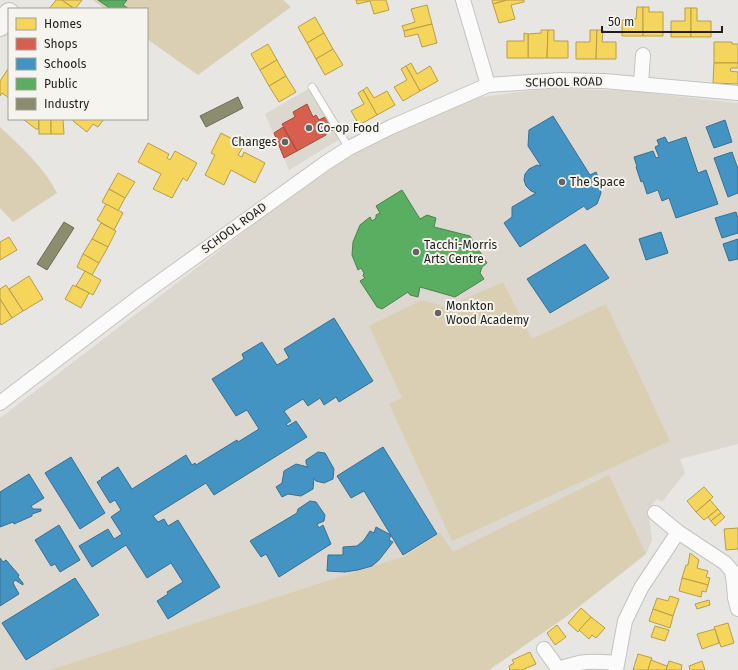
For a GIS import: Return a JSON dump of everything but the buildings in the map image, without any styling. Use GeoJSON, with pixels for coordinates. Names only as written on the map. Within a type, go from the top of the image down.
{"type":"FeatureCollection","features":[{"type":"Feature","properties":{"kind":"street"},"geometry":{"type":"LineString","coordinates":[[13,8],[19,0]]}},
{"type":"Feature","properties":{"kind":"street"},"geometry":{"type":"LineString","coordinates":[[463,0],[488,86]]}},
{"type":"Feature","properties":{"kind":"street"},"geometry":{"type":"LineString","coordinates":[[0,27],[8,15]]}},
{"type":"Feature","properties":{"kind":"street"},"geometry":{"type":"LineString","coordinates":[[640,84],[643,55]]}},
{"type":"Feature","properties":{"kind":"street","name":"SCHOOL ROAD"},"geometry":{"type":"LineString","coordinates":[[0,403],[139,297],[321,166],[349,148],[424,112],[488,86],[562,80],[604,81],[738,93]]}},
{"type":"Feature","properties":{"kind":"street"},"geometry":{"type":"LineString","coordinates":[[655,513],[678,532],[725,563],[732,571],[735,598],[738,609]]}},
{"type":"Feature","properties":{"kind":"street"},"geometry":{"type":"LineString","coordinates":[[544,649],[559,669],[578,662],[593,661],[616,667],[625,620],[641,588],[678,532]]}},
{"type":"Feature","properties":{"kind":"lane"},"geometry":{"type":"LineString","coordinates":[[312,87],[349,148]]}},
{"type":"Feature","properties":{"kind":"shaded area"},"geometry":{"type":"Polygon","coordinates":[[[93,0],[283,0],[291,7],[198,75],[148,40],[148,8],[104,8],[93,0]]]}},
{"type":"Feature","properties":{"kind":"shaded area","name":"Monkton Wood Academy"},"geometry":{"type":"Polygon","coordinates":[[[550,88],[630,91],[738,103],[738,444],[680,459],[685,473],[662,502],[657,499],[648,509],[652,540],[646,554],[567,616],[489,670],[0,670],[0,418],[262,218],[344,160],[406,128],[474,98],[550,88]]]}},
{"type":"Feature","properties":{"kind":"shaded area"},"geometry":{"type":"Polygon","coordinates":[[[308,89],[340,139],[289,170],[265,114],[308,89]]]}},
{"type":"Feature","properties":{"kind":"shaded area"},"geometry":{"type":"Polygon","coordinates":[[[0,127],[39,166],[57,193],[13,222],[0,208],[0,127]]]}},
{"type":"Feature","properties":{"kind":"shaded area"},"geometry":{"type":"Polygon","coordinates":[[[503,282],[532,339],[606,304],[670,441],[452,541],[389,404],[402,398],[369,326],[422,300],[446,307],[503,282]]]}},
{"type":"Feature","properties":{"kind":"shaded area"},"geometry":{"type":"Polygon","coordinates":[[[609,475],[646,554],[567,616],[489,670],[50,670],[405,556],[440,533],[453,552],[609,475]]]}},
{"type":"Feature","properties":{"kind":"place","name":"Co-op Food"},"geometry":{"type":"Point","coordinates":[309,128]}},
{"type":"Feature","properties":{"kind":"place","name":"Changes"},"geometry":{"type":"Point","coordinates":[285,142]}},
{"type":"Feature","properties":{"kind":"place","name":"The Space"},"geometry":{"type":"Point","coordinates":[562,182]}},
{"type":"Feature","properties":{"kind":"place","name":"Tacchi-Morris Arts Centre"},"geometry":{"type":"Point","coordinates":[416,252]}},
{"type":"Feature","properties":{"kind":"place","name":"Monkton Wood Academy"},"geometry":{"type":"Point","coordinates":[438,313]}}]}
